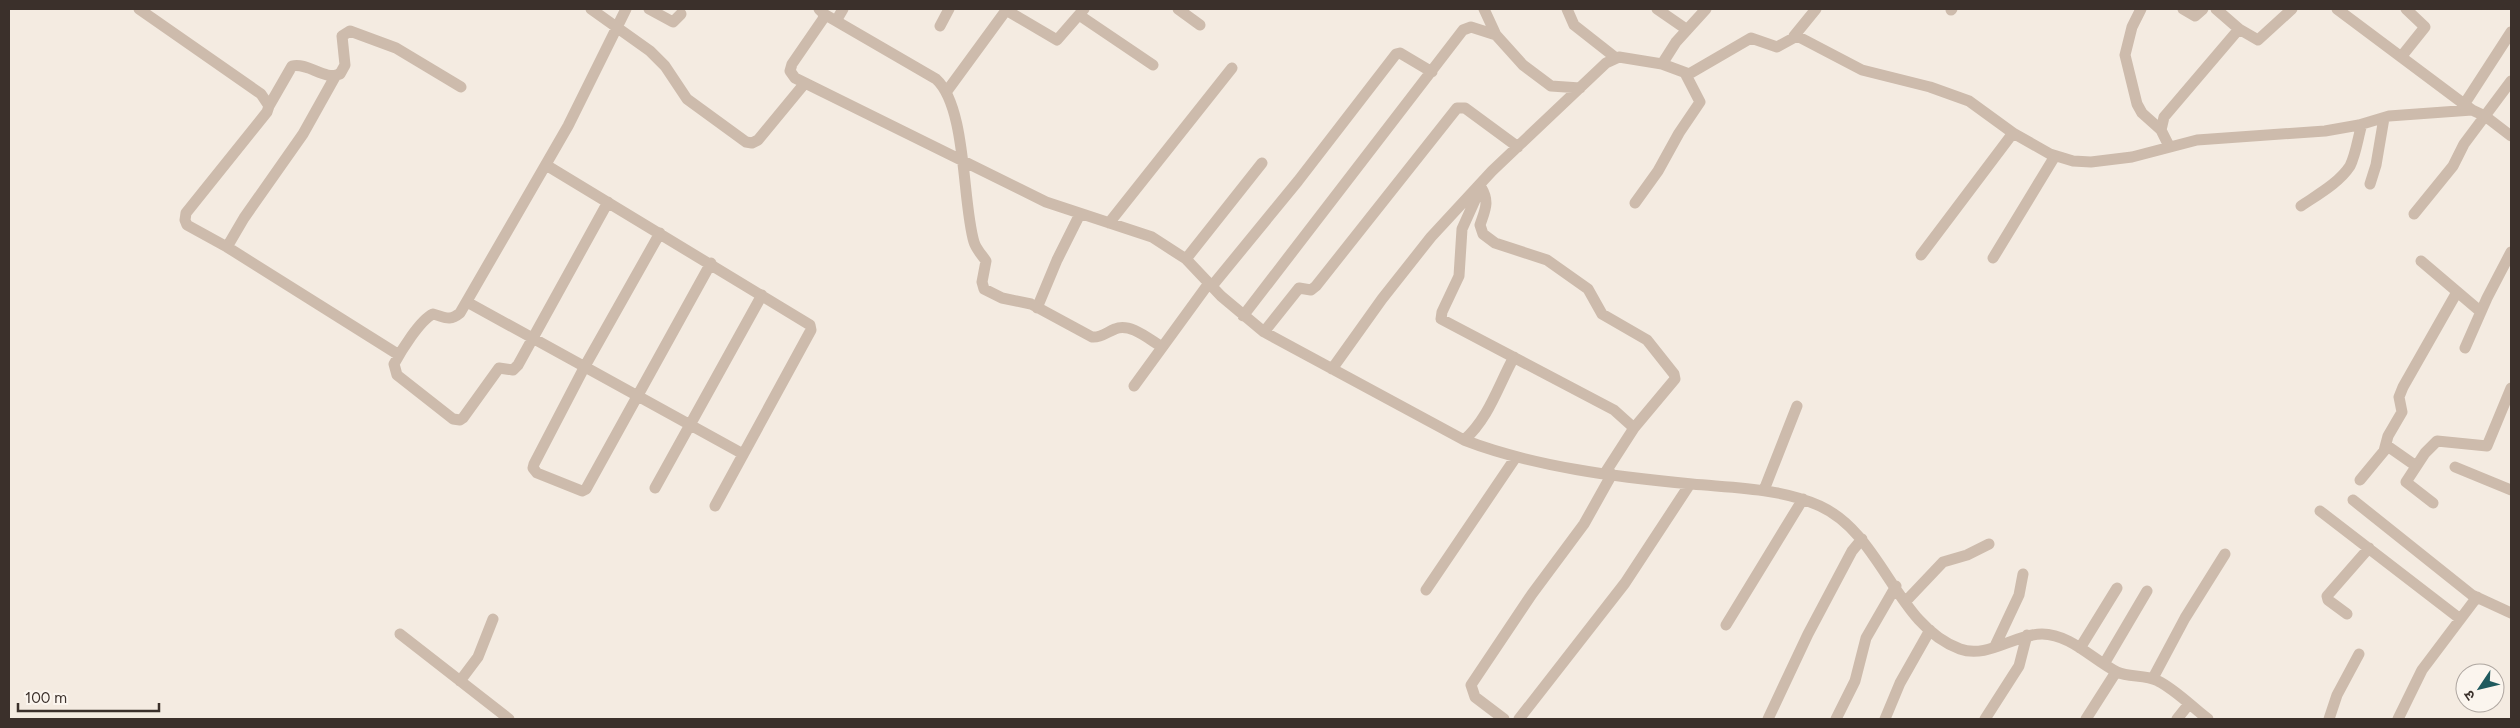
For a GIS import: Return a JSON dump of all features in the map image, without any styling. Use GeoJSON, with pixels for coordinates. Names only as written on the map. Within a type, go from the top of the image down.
{"type":"FeatureCollection","features":[{"type":"Feature","properties":{"kind":"street"},"geometry":{"type":"LineString","coordinates":[[139,9],[261,94],[270,106]]}},
{"type":"Feature","properties":{"kind":"street"},"geometry":{"type":"LineString","coordinates":[[591,9],[659,60],[691,103],[721,122],[746,142],[752,143],[758,140],[805,83]]}},
{"type":"Feature","properties":{"kind":"street"},"geometry":{"type":"LineString","coordinates":[[608,202],[516,368],[499,368],[460,420],[453,419],[397,375],[394,364],[430,315],[453,319],[460,313],[467,302],[546,165],[585,93],[626,9]]}},
{"type":"Feature","properties":{"kind":"street"},"geometry":{"type":"LineString","coordinates":[[648,9],[673,22],[680,14]]}},
{"type":"Feature","properties":{"kind":"street"},"geometry":{"type":"LineString","coordinates":[[836,21],[843,9]]}},
{"type":"Feature","properties":{"kind":"street"},"geometry":{"type":"LineString","coordinates":[[940,26],[949,9]]}},
{"type":"Feature","properties":{"kind":"street"},"geometry":{"type":"LineString","coordinates":[[947,91],[1006,9],[1057,40],[1081,12],[1153,65]]}},
{"type":"Feature","properties":{"kind":"street"},"geometry":{"type":"LineString","coordinates":[[1178,9],[1200,25]]}},
{"type":"Feature","properties":{"kind":"street"},"geometry":{"type":"LineString","coordinates":[[1484,9],[1496,35],[1523,66],[1545,82],[1558,88],[1580,88]]}},
{"type":"Feature","properties":{"kind":"street"},"geometry":{"type":"LineString","coordinates":[[1567,9],[1576,27],[1616,58],[1662,64],[1685,73],[1694,72],[1751,38],[1777,47],[1794,36],[1816,9]]}},
{"type":"Feature","properties":{"kind":"street"},"geometry":{"type":"LineString","coordinates":[[1657,9],[1686,29]]}},
{"type":"Feature","properties":{"kind":"street"},"geometry":{"type":"LineString","coordinates":[[1662,64],[1686,29],[1706,9]]}},
{"type":"Feature","properties":{"kind":"street"},"geometry":{"type":"LineString","coordinates":[[2141,9],[2132,27],[2125,56],[2137,104],[2142,113],[2160,130],[2169,146]]}},
{"type":"Feature","properties":{"kind":"street"},"geometry":{"type":"LineString","coordinates":[[2184,9],[2195,16],[2202,9]]}},
{"type":"Feature","properties":{"kind":"street"},"geometry":{"type":"LineString","coordinates":[[2216,9],[2239,29],[2258,40],[2292,9]]}},
{"type":"Feature","properties":{"kind":"street"},"geometry":{"type":"LineString","coordinates":[[2337,9],[2351,13],[2401,57],[2511,136]]}},
{"type":"Feature","properties":{"kind":"street"},"geometry":{"type":"LineString","coordinates":[[2401,57],[2425,27],[2406,9]]}},
{"type":"Feature","properties":{"kind":"street"},"geometry":{"type":"LineString","coordinates":[[1162,347],[1127,328],[1116,328],[1098,337],[1092,337],[1024,302],[1002,298],[984,289],[982,282],[986,262],[974,241],[963,162],[947,91],[936,79],[822,12],[791,68],[791,74],[805,83],[963,162],[1046,202],[1152,237],[1186,259],[1243,316],[1264,332],[1464,440],[1486,450],[1608,474],[1690,484],[1764,490],[1803,499],[1824,508],[1853,529],[1906,601],[1930,630],[1961,649],[1973,652],[2028,636],[2050,634],[2080,648],[2116,672],[2153,678],[2208,719]]}},
{"type":"Feature","properties":{"kind":"street"},"geometry":{"type":"LineString","coordinates":[[1243,316],[1467,27],[1496,35]]}},
{"type":"Feature","properties":{"kind":"street"},"geometry":{"type":"LineString","coordinates":[[2160,130],[2164,117],[2239,29]]}},
{"type":"Feature","properties":{"kind":"street"},"geometry":{"type":"LineString","coordinates":[[227,247],[244,218],[303,134],[336,75],[345,65],[342,36],[350,31],[396,48],[461,87]]}},
{"type":"Feature","properties":{"kind":"street"},"geometry":{"type":"LineString","coordinates":[[2468,106],[2511,32]]}},
{"type":"Feature","properties":{"kind":"street"},"geometry":{"type":"LineString","coordinates":[[1794,36],[1862,70],[1930,87],[1969,100],[2012,133],[2055,156],[2091,162],[2132,156],[2197,140],[2325,131],[2384,118],[2468,106]]}},
{"type":"Feature","properties":{"kind":"street"},"geometry":{"type":"LineString","coordinates":[[1134,386],[1210,284],[1298,182],[1396,54],[1400,53],[1432,72]]}},
{"type":"Feature","properties":{"kind":"street"},"geometry":{"type":"LineString","coordinates":[[1332,369],[1431,237],[1518,147],[1606,63],[1616,58]]}},
{"type":"Feature","properties":{"kind":"street"},"geometry":{"type":"LineString","coordinates":[[336,75],[302,66],[292,66],[267,112],[186,213],[185,220],[187,225],[227,247],[399,355]]}},
{"type":"Feature","properties":{"kind":"street"},"geometry":{"type":"LineString","coordinates":[[1109,223],[1232,68]]}},
{"type":"Feature","properties":{"kind":"street"},"geometry":{"type":"LineString","coordinates":[[1634,202],[1658,171],[1679,133],[1700,104],[1700,99],[1685,73]]}},
{"type":"Feature","properties":{"kind":"street"},"geometry":{"type":"LineString","coordinates":[[2414,214],[2453,166],[2464,144],[2511,81]]}},
{"type":"Feature","properties":{"kind":"street"},"geometry":{"type":"LineString","coordinates":[[1264,332],[1299,288],[1310,290],[1316,286],[1457,108],[1465,108],[1518,147]]}},
{"type":"Feature","properties":{"kind":"street"},"geometry":{"type":"LineString","coordinates":[[2370,184],[2376,165],[2384,118]]}},
{"type":"Feature","properties":{"kind":"street"},"geometry":{"type":"LineString","coordinates":[[2301,206],[2323,192],[2347,170],[2352,161],[2362,124]]}},
{"type":"Feature","properties":{"kind":"street"},"geometry":{"type":"LineString","coordinates":[[1921,255],[2012,133]]}},
{"type":"Feature","properties":{"kind":"street"},"geometry":{"type":"LineString","coordinates":[[1992,258],[2055,156]]}},
{"type":"Feature","properties":{"kind":"street"},"geometry":{"type":"LineString","coordinates":[[1186,259],[1262,163]]}},
{"type":"Feature","properties":{"kind":"street"},"geometry":{"type":"LineString","coordinates":[[546,165],[809,323],[811,327],[715,506]]}},
{"type":"Feature","properties":{"kind":"street"},"geometry":{"type":"LineString","coordinates":[[1483,183],[1462,229],[1459,276],[1441,318],[1445,323],[1614,410],[1634,428]]}},
{"type":"Feature","properties":{"kind":"street"},"geometry":{"type":"LineString","coordinates":[[1483,183],[1487,206],[1480,225],[1485,236],[1495,243],[1547,260],[1588,289],[1602,314],[1647,340],[1673,371],[1675,379],[1634,428],[1608,474],[1584,524],[1532,594],[1471,685],[1475,697],[1504,719]]}},
{"type":"Feature","properties":{"kind":"street"},"geometry":{"type":"LineString","coordinates":[[1037,308],[1057,260],[1080,214]]}},
{"type":"Feature","properties":{"kind":"street"},"geometry":{"type":"LineString","coordinates":[[660,233],[585,366],[534,464],[533,468],[537,473],[582,491],[586,489],[711,264]]}},
{"type":"Feature","properties":{"kind":"street"},"geometry":{"type":"LineString","coordinates":[[2465,348],[2511,252]]}},
{"type":"Feature","properties":{"kind":"street"},"geometry":{"type":"LineString","coordinates":[[2421,261],[2481,312]]}},
{"type":"Feature","properties":{"kind":"street"},"geometry":{"type":"LineString","coordinates":[[2360,480],[2386,445],[2388,436],[2402,412],[2399,397],[2403,387],[2457,292]]}},
{"type":"Feature","properties":{"kind":"street"},"geometry":{"type":"LineString","coordinates":[[655,488],[762,296]]}},
{"type":"Feature","properties":{"kind":"street"},"geometry":{"type":"LineString","coordinates":[[467,302],[743,454]]}},
{"type":"Feature","properties":{"kind":"street"},"geometry":{"type":"LineString","coordinates":[[1464,440],[1486,416],[1499,384],[1514,358]]}},
{"type":"Feature","properties":{"kind":"street"},"geometry":{"type":"LineString","coordinates":[[2433,503],[2406,484],[2416,466],[2430,446],[2437,442],[2486,446],[2489,444],[2511,388]]}},
{"type":"Feature","properties":{"kind":"street"},"geometry":{"type":"LineString","coordinates":[[1764,490],[1797,406]]}},
{"type":"Feature","properties":{"kind":"street"},"geometry":{"type":"LineString","coordinates":[[2386,445],[2416,466]]}},
{"type":"Feature","properties":{"kind":"street"},"geometry":{"type":"LineString","coordinates":[[1426,590],[1516,456]]}},
{"type":"Feature","properties":{"kind":"street"},"geometry":{"type":"LineString","coordinates":[[2455,467],[2511,490]]}},
{"type":"Feature","properties":{"kind":"street"},"geometry":{"type":"LineString","coordinates":[[1519,719],[1625,583],[1690,484]]}},
{"type":"Feature","properties":{"kind":"street"},"geometry":{"type":"LineString","coordinates":[[1726,625],[1803,499]]}},
{"type":"Feature","properties":{"kind":"street"},"geometry":{"type":"LineString","coordinates":[[2353,500],[2477,598],[2511,613]]}},
{"type":"Feature","properties":{"kind":"street"},"geometry":{"type":"LineString","coordinates":[[2320,511],[2459,618]]}},
{"type":"Feature","properties":{"kind":"street"},"geometry":{"type":"LineString","coordinates":[[1768,719],[1808,634],[1852,552],[1862,539]]}},
{"type":"Feature","properties":{"kind":"street"},"geometry":{"type":"LineString","coordinates":[[1906,601],[1943,562],[1967,555],[1989,544]]}},
{"type":"Feature","properties":{"kind":"street"},"geometry":{"type":"LineString","coordinates":[[2347,614],[2328,600],[2327,596],[2369,548]]}},
{"type":"Feature","properties":{"kind":"street"},"geometry":{"type":"LineString","coordinates":[[2153,678],[2185,618],[2225,554]]}},
{"type":"Feature","properties":{"kind":"street"},"geometry":{"type":"LineString","coordinates":[[1995,646],[2019,595],[2023,574]]}},
{"type":"Feature","properties":{"kind":"street"},"geometry":{"type":"LineString","coordinates":[[1836,719],[1854,681],[1865,642],[1896,586]]}},
{"type":"Feature","properties":{"kind":"street"},"geometry":{"type":"LineString","coordinates":[[2080,648],[2118,588]]}},
{"type":"Feature","properties":{"kind":"street"},"geometry":{"type":"LineString","coordinates":[[2104,664],[2147,590]]}},
{"type":"Feature","properties":{"kind":"street"},"geometry":{"type":"LineString","coordinates":[[2398,719],[2422,670],[2459,618],[2477,598]]}},
{"type":"Feature","properties":{"kind":"street"},"geometry":{"type":"LineString","coordinates":[[460,681],[478,657],[493,619]]}},
{"type":"Feature","properties":{"kind":"street"},"geometry":{"type":"LineString","coordinates":[[1884,719],[1900,683],[1930,630]]}},
{"type":"Feature","properties":{"kind":"street"},"geometry":{"type":"LineString","coordinates":[[400,634],[509,719]]}},
{"type":"Feature","properties":{"kind":"street"},"geometry":{"type":"LineString","coordinates":[[1985,719],[2019,666],[2028,636]]}},
{"type":"Feature","properties":{"kind":"street"},"geometry":{"type":"LineString","coordinates":[[2329,719],[2337,695],[2358,654]]}},
{"type":"Feature","properties":{"kind":"street"},"geometry":{"type":"LineString","coordinates":[[2086,719],[2116,672]]}},
{"type":"Feature","properties":{"kind":"street"},"geometry":{"type":"LineString","coordinates":[[2177,719],[2189,704]]}}]}
